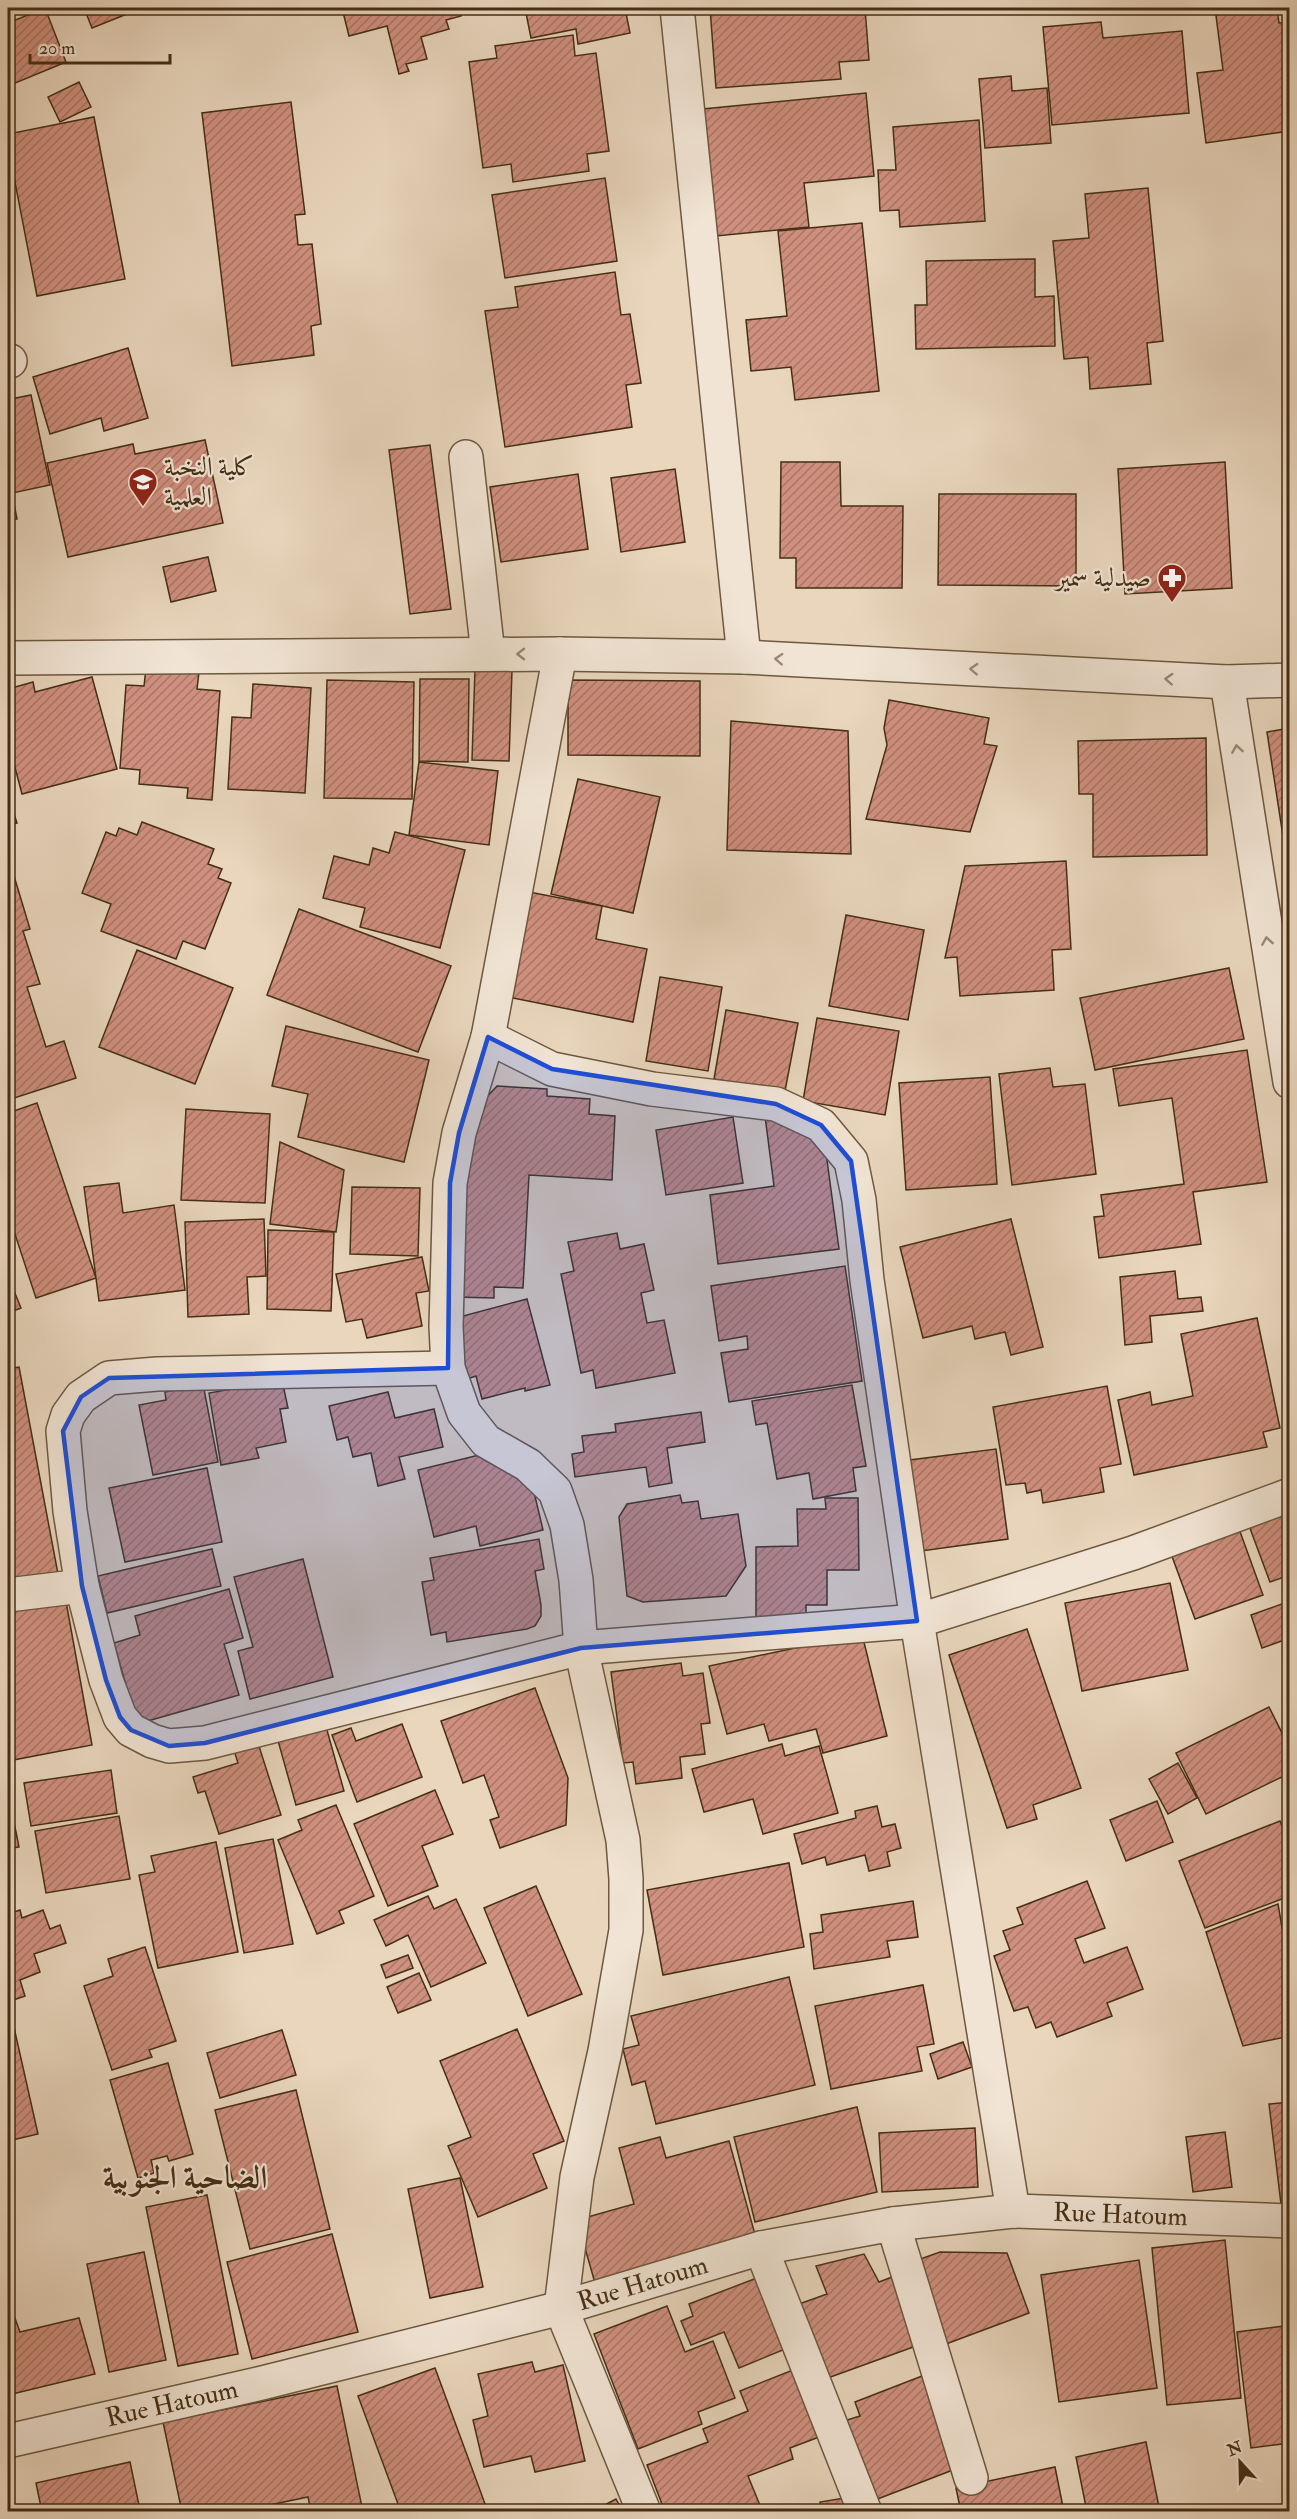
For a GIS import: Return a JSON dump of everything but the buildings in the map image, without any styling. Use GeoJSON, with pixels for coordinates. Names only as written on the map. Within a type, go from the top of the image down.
{"type":"FeatureCollection","features":[{"type":"Feature","properties":{"kind":"street"},"geometry":{"type":"LineString","coordinates":[[677,8],[744,657]]}},
{"type":"Feature","properties":{"kind":"street"},"geometry":{"type":"LineString","coordinates":[[466,458],[488,654]]}},
{"type":"Feature","properties":{"kind":"street"},"geometry":{"type":"LineString","coordinates":[[8,658],[488,654],[744,657],[1227,682],[1290,680]]}},
{"type":"Feature","properties":{"kind":"street"},"geometry":{"type":"LineString","coordinates":[[560,654],[488,1037],[459,1133],[450,1183],[446,1326],[448,1368],[464,1413],[486,1442],[528,1465],[555,1491],[567,1525],[573,1558],[581,1648],[623,1840],[626,1930],[605,2051],[577,2177],[561,2308],[644,2511]]}},
{"type":"Feature","properties":{"kind":"street"},"geometry":{"type":"LineString","coordinates":[[1227,682],[1290,1082]]}},
{"type":"Feature","properties":{"kind":"street"},"geometry":{"type":"LineString","coordinates":[[488,1037],[552,1069],[652,1089],[776,1104],[821,1125],[851,1161],[859,1200],[867,1280],[917,1621],[1013,2211]]}},
{"type":"Feature","properties":{"kind":"street"},"geometry":{"type":"LineString","coordinates":[[448,1368],[157,1374],[109,1378],[81,1397],[68,1415],[63,1431],[70,1511],[82,1586],[106,1680],[120,1717],[131,1730],[152,1742],[169,1746],[205,1743],[581,1648],[917,1621],[1133,1553],[1290,1495]]}},
{"type":"Feature","properties":{"kind":"street"},"geometry":{"type":"LineString","coordinates":[[8,1595],[82,1586]]}},
{"type":"Feature","properties":{"kind":"street","name":"Rue Hatoum"},"geometry":{"type":"LineString","coordinates":[[8,2441],[262,2382],[561,2308],[761,2248],[893,2224],[1013,2211],[1290,2221]]}},
{"type":"Feature","properties":{"kind":"street"},"geometry":{"type":"LineString","coordinates":[[893,2224],[971,2478]]}},
{"type":"Feature","properties":{"kind":"street"},"geometry":{"type":"LineString","coordinates":[[761,2248],[865,2511]]}},
{"type":"Feature","properties":{"kind":"highlighted area"},"geometry":{"type":"Polygon","coordinates":[[[488,1037],[552,1069],[776,1104],[821,1125],[851,1161],[917,1621],[581,1648],[205,1743],[169,1746],[131,1730],[120,1717],[106,1680],[82,1586],[63,1431],[81,1397],[109,1378],[448,1368],[450,1183],[459,1133],[488,1037]]]}},
{"type":"Feature","properties":{"kind":"place","name":"كلية النخبة العلمية"},"geometry":{"type":"Point","coordinates":[143,508]}},
{"type":"Feature","properties":{"kind":"place","name":"صيدلية سمير"},"geometry":{"type":"Point","coordinates":[1172,604]}},
{"type":"Feature","properties":{"kind":"district","name":"الضاحية الجنوبية"},"geometry":{"type":"Point","coordinates":[185,2178]}}]}
